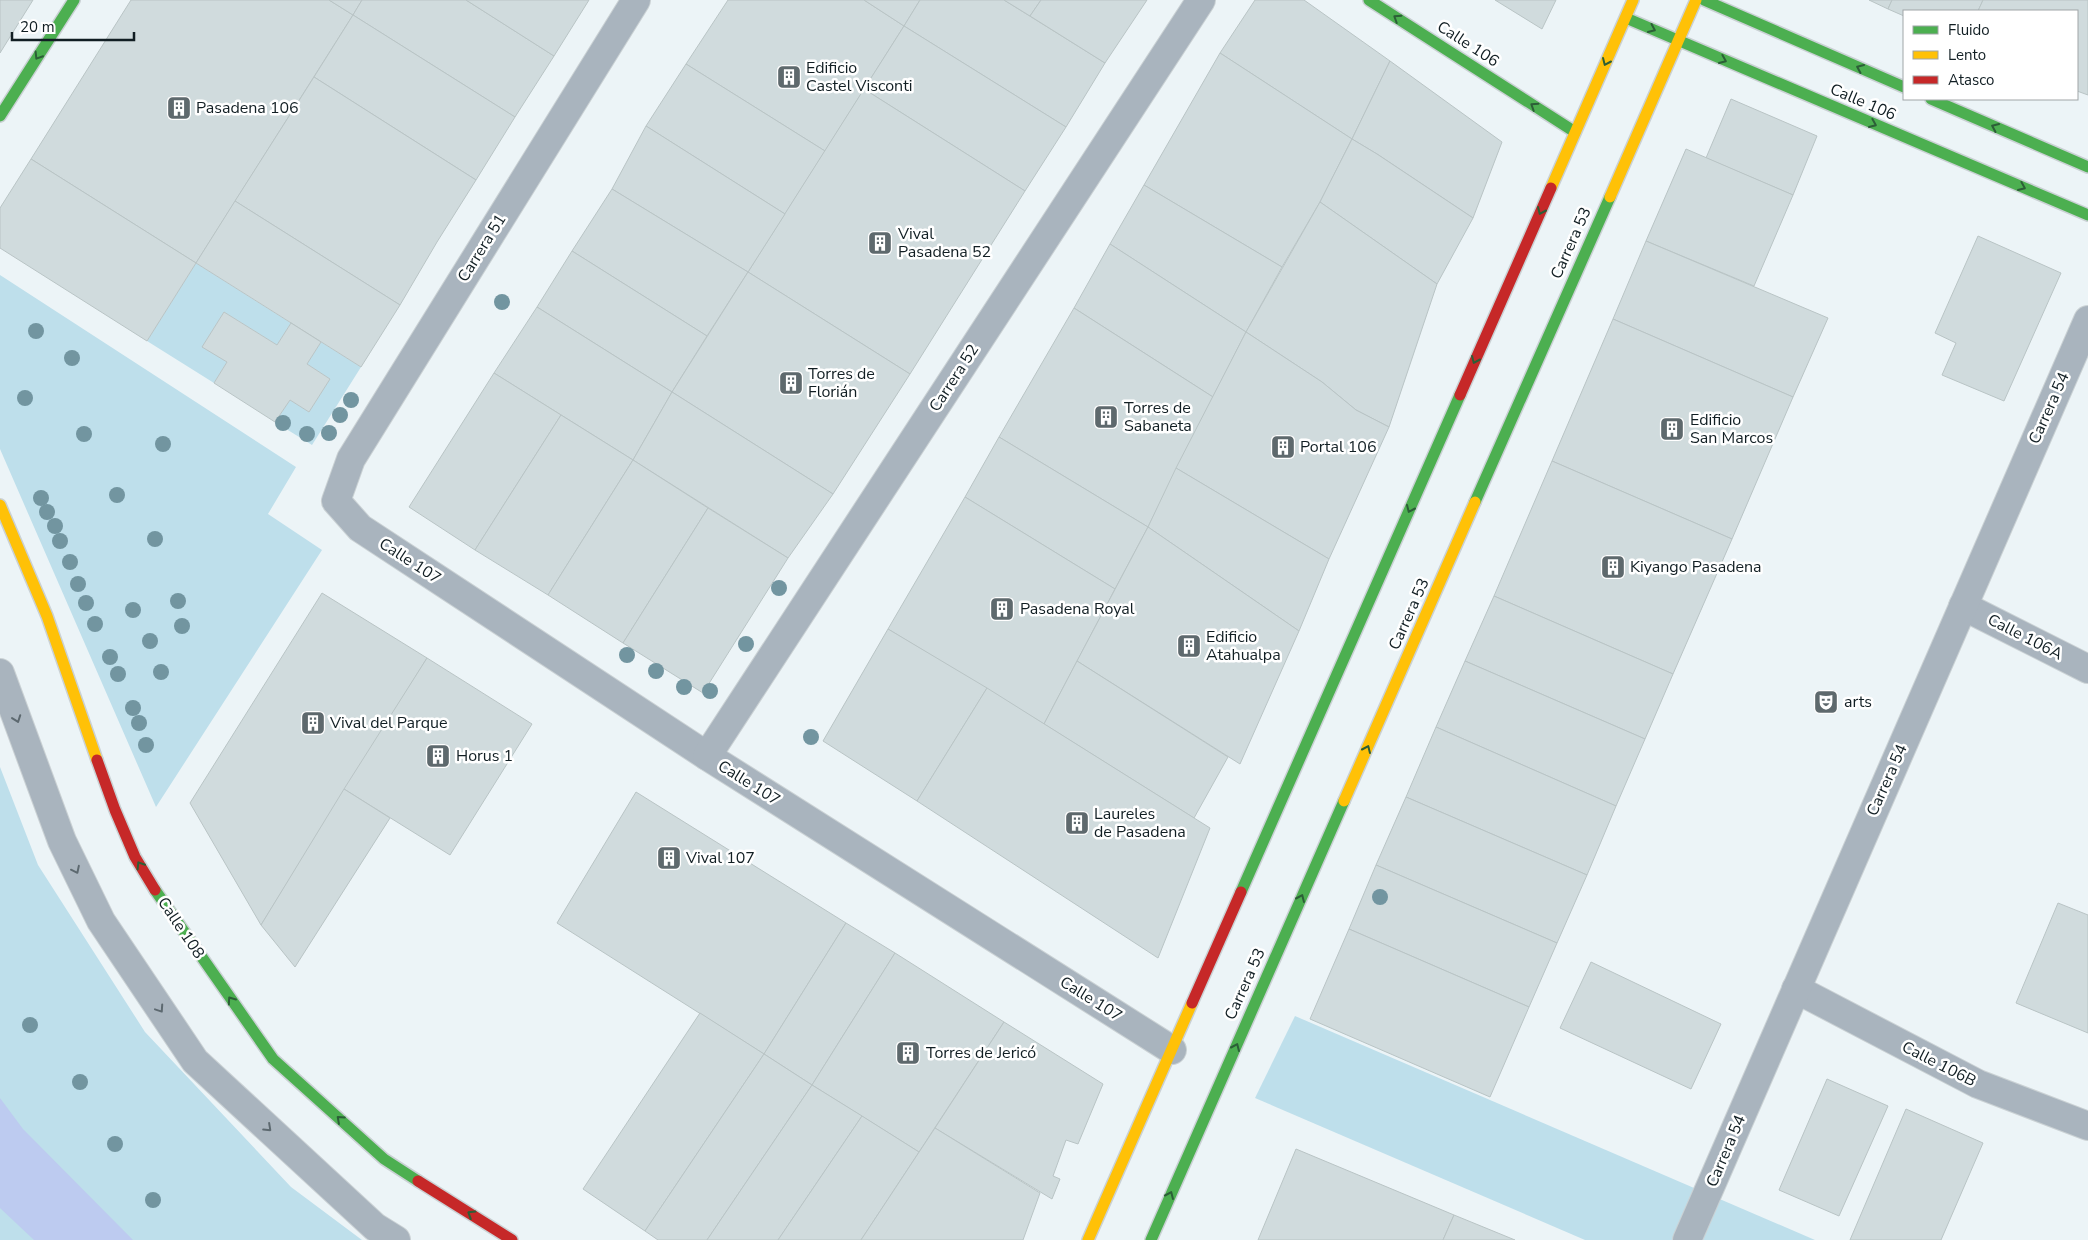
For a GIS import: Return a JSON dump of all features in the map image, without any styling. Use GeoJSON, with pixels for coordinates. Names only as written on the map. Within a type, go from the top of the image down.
{"type":"FeatureCollection","features":[{"type":"Feature","properties":{"kind":"main road"},"geometry":{"type":"LineString","coordinates":[[0,116],[74,0]]}},
{"type":"Feature","properties":{"kind":"main road","name":"Calle 106"},"geometry":{"type":"LineString","coordinates":[[1369,0],[1575,132]]}},
{"type":"Feature","properties":{"kind":"main road"},"geometry":{"type":"LineString","coordinates":[[1088,1240],[1633,0]]}},
{"type":"Feature","properties":{"kind":"main road","name":"Carrera 53"},"geometry":{"type":"LineString","coordinates":[[1151,1240],[1696,0]]}},
{"type":"Feature","properties":{"kind":"main road","name":"Calle 106"},"geometry":{"type":"LineString","coordinates":[[1704,0],[1903,87]]}},
{"type":"Feature","properties":{"kind":"main road","name":"Calle 106"},"geometry":{"type":"LineString","coordinates":[[1626,18],[2088,215]]}},
{"type":"Feature","properties":{"kind":"main road"},"geometry":{"type":"LineString","coordinates":[[1933,100],[2088,167]]}},
{"type":"Feature","properties":{"kind":"main road","name":"Calle 108"},"geometry":{"type":"LineString","coordinates":[[0,505],[47,616],[115,810],[135,857],[165,906],[273,1059],[384,1159],[512,1240]]}},
{"type":"Feature","properties":{"kind":"street","name":"Carrera 51"},"geometry":{"type":"LineString","coordinates":[[336,501],[351,459],[636,0]]}},
{"type":"Feature","properties":{"kind":"street","name":"Carrera 52"},"geometry":{"type":"LineString","coordinates":[[707,756],[1202,0]]}},
{"type":"Feature","properties":{"kind":"street","name":"Carrera 54"},"geometry":{"type":"LineString","coordinates":[[1687,1240],[2088,320]]}},
{"type":"Feature","properties":{"kind":"street","name":"Calle 107"},"geometry":{"type":"LineString","coordinates":[[336,501],[360,528],[707,756],[1172,1050]]}},
{"type":"Feature","properties":{"kind":"street","name":"Calle 106A"},"geometry":{"type":"LineString","coordinates":[[1963,606],[2088,669]]}},
{"type":"Feature","properties":{"kind":"street"},"geometry":{"type":"LineString","coordinates":[[0,673],[62,841],[101,921],[195,1061],[375,1226],[396,1240]]}},
{"type":"Feature","properties":{"kind":"street","name":"Calle 106B"},"geometry":{"type":"LineString","coordinates":[[1796,989],[1978,1084],[2088,1126]]}},
{"type":"Feature","properties":{"kind":"shaded area"},"geometry":{"type":"Polygon","coordinates":[[[196,263],[291,323],[277,345],[224,312],[203,346],[227,362],[214,383],[147,341],[196,263]]]}},
{"type":"Feature","properties":{"kind":"shaded area"},"geometry":{"type":"Polygon","coordinates":[[[0,275],[296,467],[268,514],[322,550],[156,807],[0,449],[0,275]]]}},
{"type":"Feature","properties":{"kind":"shaded area"},"geometry":{"type":"Polygon","coordinates":[[[321,342],[361,367],[312,445],[275,422],[290,400],[309,412],[330,379],[307,364],[321,342]]]}},
{"type":"Feature","properties":{"kind":"shaded area"},"geometry":{"type":"Polygon","coordinates":[[[0,767],[38,865],[145,1032],[291,1187],[362,1240],[0,1240],[0,767]]]}},
{"type":"Feature","properties":{"kind":"shaded area"},"geometry":{"type":"Polygon","coordinates":[[[1295,1016],[1815,1240],[1585,1240],[1255,1098],[1295,1016]]]}},
{"type":"Feature","properties":{"kind":"shaded area"},"geometry":{"type":"Polygon","coordinates":[[[0,1098],[23,1129],[133,1240],[34,1240],[0,1208],[0,1098]]]}},
{"type":"Feature","properties":{"kind":"building"},"geometry":{"type":"Polygon","coordinates":[[[0,0],[33,0],[0,53],[0,0]]]}},
{"type":"Feature","properties":{"kind":"building","name":"Pasadena 106"},"geometry":{"type":"Polygon","coordinates":[[[131,0],[329,0],[353,15],[196,263],[31,159],[131,0]]]}},
{"type":"Feature","properties":{"kind":"building"},"geometry":{"type":"Polygon","coordinates":[[[329,0],[362,0],[353,15],[329,0]]]}},
{"type":"Feature","properties":{"kind":"building"},"geometry":{"type":"Polygon","coordinates":[[[362,0],[466,0],[554,56],[515,117],[353,15],[362,0]]]}},
{"type":"Feature","properties":{"kind":"building"},"geometry":{"type":"Polygon","coordinates":[[[466,0],[589,0],[554,56],[466,0]]]}},
{"type":"Feature","properties":{"kind":"building","name":"Edificio Castel Visconti"},"geometry":{"type":"Polygon","coordinates":[[[728,0],[864,0],[904,26],[825,151],[686,64],[728,0]]]}},
{"type":"Feature","properties":{"kind":"building"},"geometry":{"type":"Polygon","coordinates":[[[864,0],[920,0],[904,26],[864,0]]]}},
{"type":"Feature","properties":{"kind":"building"},"geometry":{"type":"Polygon","coordinates":[[[920,0],[1004,0],[1105,63],[1066,127],[904,26],[920,0]]]}},
{"type":"Feature","properties":{"kind":"building"},"geometry":{"type":"Polygon","coordinates":[[[1004,0],[1041,0],[1030,16],[1004,0]]]}},
{"type":"Feature","properties":{"kind":"building"},"geometry":{"type":"Polygon","coordinates":[[[1041,0],[1147,0],[1105,63],[1030,16],[1041,0]]]}},
{"type":"Feature","properties":{"kind":"building"},"geometry":{"type":"Polygon","coordinates":[[[1255,0],[1304,0],[1390,61],[1352,139],[1220,53],[1255,0]]]}},
{"type":"Feature","properties":{"kind":"building"},"geometry":{"type":"Polygon","coordinates":[[[1495,0],[1556,0],[1542,29],[1495,0]]]}},
{"type":"Feature","properties":{"kind":"building"},"geometry":{"type":"Polygon","coordinates":[[[1869,0],[1892,0],[1888,9],[1869,0]]]}},
{"type":"Feature","properties":{"kind":"building"},"geometry":{"type":"Polygon","coordinates":[[[1892,0],[1983,0],[1978,10],[1903,10],[1903,16],[1888,9],[1892,0]]]}},
{"type":"Feature","properties":{"kind":"building"},"geometry":{"type":"Polygon","coordinates":[[[1983,0],[2088,0],[2088,95],[2078,91],[2078,10],[1978,10],[1983,0]]]}},
{"type":"Feature","properties":{"kind":"building"},"geometry":{"type":"Polygon","coordinates":[[[353,15],[515,117],[476,180],[314,77],[353,15]]]}},
{"type":"Feature","properties":{"kind":"building"},"geometry":{"type":"Polygon","coordinates":[[[904,26],[1066,127],[1025,191],[864,89],[904,26]]]}},
{"type":"Feature","properties":{"kind":"building"},"geometry":{"type":"Polygon","coordinates":[[[1220,53],[1352,139],[1320,202],[1282,267],[1144,185],[1220,53]]]}},
{"type":"Feature","properties":{"kind":"building"},"geometry":{"type":"Polygon","coordinates":[[[1390,61],[1502,142],[1473,218],[1352,139],[1390,61]]]}},
{"type":"Feature","properties":{"kind":"building"},"geometry":{"type":"Polygon","coordinates":[[[686,64],[825,151],[785,214],[646,126],[686,64]]]}},
{"type":"Feature","properties":{"kind":"building"},"geometry":{"type":"Polygon","coordinates":[[[314,77],[476,180],[400,305],[235,201],[314,77]]]}},
{"type":"Feature","properties":{"kind":"building","name":"Vival Pasadena 52"},"geometry":{"type":"Polygon","coordinates":[[[864,89],[1025,191],[910,374],[748,272],[864,89]]]}},
{"type":"Feature","properties":{"kind":"building"},"geometry":{"type":"Polygon","coordinates":[[[1731,99],[1817,136],[1793,195],[1706,158],[1731,99]]]}},
{"type":"Feature","properties":{"kind":"building"},"geometry":{"type":"Polygon","coordinates":[[[646,126],[785,214],[748,272],[612,189],[646,126]]]}},
{"type":"Feature","properties":{"kind":"building"},"geometry":{"type":"Polygon","coordinates":[[[1352,139],[1473,218],[1437,284],[1320,202],[1352,139]]]}},
{"type":"Feature","properties":{"kind":"building"},"geometry":{"type":"Polygon","coordinates":[[[1686,149],[1793,195],[1754,286],[1646,241],[1686,149]]]}},
{"type":"Feature","properties":{"kind":"building"},"geometry":{"type":"Polygon","coordinates":[[[31,159],[196,263],[147,341],[0,248],[0,208],[31,159]]]}},
{"type":"Feature","properties":{"kind":"building"},"geometry":{"type":"Polygon","coordinates":[[[1144,185],[1282,267],[1246,332],[1110,244],[1144,185]]]}},
{"type":"Feature","properties":{"kind":"building"},"geometry":{"type":"Polygon","coordinates":[[[612,189],[748,272],[707,336],[572,251],[612,189]]]}},
{"type":"Feature","properties":{"kind":"building"},"geometry":{"type":"Polygon","coordinates":[[[235,201],[400,305],[361,367],[196,263],[235,201]]]}},
{"type":"Feature","properties":{"kind":"building"},"geometry":{"type":"Polygon","coordinates":[[[1320,202],[1437,284],[1389,427],[1356,410],[1322,382],[1246,332],[1320,202]]]}},
{"type":"Feature","properties":{"kind":"building"},"geometry":{"type":"Polygon","coordinates":[[[1978,236],[2061,273],[2004,401],[1942,375],[1956,343],[1935,333],[1978,236]]]}},
{"type":"Feature","properties":{"kind":"building"},"geometry":{"type":"Polygon","coordinates":[[[1646,241],[1828,318],[1793,397],[1613,319],[1646,241]]]}},
{"type":"Feature","properties":{"kind":"building"},"geometry":{"type":"Polygon","coordinates":[[[1110,244],[1246,332],[1213,397],[1074,308],[1110,244]]]}},
{"type":"Feature","properties":{"kind":"building"},"geometry":{"type":"Polygon","coordinates":[[[572,251],[707,336],[672,392],[537,307],[572,251]]]}},
{"type":"Feature","properties":{"kind":"building","name":"Torres de Florián"},"geometry":{"type":"Polygon","coordinates":[[[748,272],[910,374],[833,494],[672,392],[748,272]]]}},
{"type":"Feature","properties":{"kind":"building"},"geometry":{"type":"Polygon","coordinates":[[[537,307],[672,392],[633,460],[494,373],[537,307]]]}},
{"type":"Feature","properties":{"kind":"building","name":"Torres de Sabaneta"},"geometry":{"type":"Polygon","coordinates":[[[1074,308],[1213,397],[1148,527],[999,437],[1074,308]]]}},
{"type":"Feature","properties":{"kind":"building"},"geometry":{"type":"Polygon","coordinates":[[[224,312],[277,345],[291,323],[321,342],[307,364],[330,379],[309,412],[290,400],[275,422],[214,383],[227,362],[202,347],[224,312]]]}},
{"type":"Feature","properties":{"kind":"building","name":"Edificio San Marcos"},"geometry":{"type":"Polygon","coordinates":[[[1613,319],[1793,397],[1732,539],[1552,461],[1613,319]]]}},
{"type":"Feature","properties":{"kind":"building","name":"Portal 106"},"geometry":{"type":"Polygon","coordinates":[[[1246,332],[1322,382],[1356,410],[1389,427],[1329,559],[1176,468],[1246,332]]]}},
{"type":"Feature","properties":{"kind":"building"},"geometry":{"type":"Polygon","coordinates":[[[494,373],[561,415],[475,550],[409,507],[494,373]]]}},
{"type":"Feature","properties":{"kind":"building"},"geometry":{"type":"Polygon","coordinates":[[[672,392],[833,494],[788,558],[633,460],[672,392]]]}},
{"type":"Feature","properties":{"kind":"building"},"geometry":{"type":"Polygon","coordinates":[[[561,415],[633,460],[548,595],[475,550],[561,415]]]}},
{"type":"Feature","properties":{"kind":"building"},"geometry":{"type":"Polygon","coordinates":[[[999,437],[1148,527],[1115,589],[965,497],[999,437]]]}},
{"type":"Feature","properties":{"kind":"building"},"geometry":{"type":"Polygon","coordinates":[[[633,460],[708,508],[623,643],[548,595],[633,460]]]}},
{"type":"Feature","properties":{"kind":"building","name":"Kiyango Pasadena"},"geometry":{"type":"Polygon","coordinates":[[[1552,461],[1732,539],[1673,674],[1494,596],[1552,461]]]}},
{"type":"Feature","properties":{"kind":"building"},"geometry":{"type":"Polygon","coordinates":[[[1176,468],[1329,559],[1299,631],[1148,527],[1176,468]]]}},
{"type":"Feature","properties":{"kind":"building","name":"Pasadena Royal"},"geometry":{"type":"Polygon","coordinates":[[[965,497],[1115,589],[1044,724],[888,629],[965,497]]]}},
{"type":"Feature","properties":{"kind":"building"},"geometry":{"type":"Polygon","coordinates":[[[708,508],[788,558],[703,693],[623,643],[708,508]]]}},
{"type":"Feature","properties":{"kind":"building","name":"Edificio Atahualpa"},"geometry":{"type":"Polygon","coordinates":[[[1148,527],[1299,631],[1240,764],[1077,661],[1148,527]]]}},
{"type":"Feature","properties":{"kind":"building","name":"Vival del Parque"},"geometry":{"type":"Polygon","coordinates":[[[322,593],[427,658],[261,925],[190,803],[322,593]]]}},
{"type":"Feature","properties":{"kind":"building"},"geometry":{"type":"Polygon","coordinates":[[[1494,596],[1673,674],[1645,739],[1465,661],[1494,596]]]}},
{"type":"Feature","properties":{"kind":"building"},"geometry":{"type":"Polygon","coordinates":[[[888,629],[987,688],[917,801],[823,741],[888,629]]]}},
{"type":"Feature","properties":{"kind":"building","name":"Horus 1"},"geometry":{"type":"Polygon","coordinates":[[[427,658],[532,724],[450,855],[344,789],[427,658]]]}},
{"type":"Feature","properties":{"kind":"building"},"geometry":{"type":"Polygon","coordinates":[[[1077,661],[1228,757],[1194,818],[1044,724],[1077,661]]]}},
{"type":"Feature","properties":{"kind":"building"},"geometry":{"type":"Polygon","coordinates":[[[1465,661],[1645,739],[1616,806],[1436,727],[1465,661]]]}},
{"type":"Feature","properties":{"kind":"building","name":"Laureles de Pasadena"},"geometry":{"type":"Polygon","coordinates":[[[987,688],[1210,828],[1158,958],[917,801],[987,688]]]}},
{"type":"Feature","properties":{"kind":"building"},"geometry":{"type":"Polygon","coordinates":[[[1436,727],[1616,806],[1587,875],[1406,797],[1436,727]]]}},
{"type":"Feature","properties":{"kind":"building"},"geometry":{"type":"Polygon","coordinates":[[[344,789],[390,818],[295,967],[261,925],[344,789]]]}},
{"type":"Feature","properties":{"kind":"building","name":"Vival 107"},"geometry":{"type":"Polygon","coordinates":[[[636,792],[846,923],[764,1054],[557,923],[636,792]]]}},
{"type":"Feature","properties":{"kind":"building"},"geometry":{"type":"Polygon","coordinates":[[[1406,797],[1587,875],[1557,943],[1376,865],[1406,797]]]}},
{"type":"Feature","properties":{"kind":"building"},"geometry":{"type":"Polygon","coordinates":[[[1376,865],[1557,943],[1529,1007],[1349,929],[1376,865]]]}},
{"type":"Feature","properties":{"kind":"building"},"geometry":{"type":"Polygon","coordinates":[[[2058,903],[2088,915],[2088,1033],[2016,1003],[2058,903]]]}},
{"type":"Feature","properties":{"kind":"building"},"geometry":{"type":"Polygon","coordinates":[[[846,923],[895,953],[812,1085],[764,1054],[846,923]]]}},
{"type":"Feature","properties":{"kind":"building"},"geometry":{"type":"Polygon","coordinates":[[[1349,929],[1529,1007],[1490,1097],[1310,1019],[1349,929]]]}},
{"type":"Feature","properties":{"kind":"building","name":"Torres de Jericó"},"geometry":{"type":"Polygon","coordinates":[[[895,953],[1004,1022],[919,1152],[812,1085],[895,953]]]}},
{"type":"Feature","properties":{"kind":"building"},"geometry":{"type":"Polygon","coordinates":[[[1591,962],[1721,1024],[1691,1089],[1560,1028],[1591,962]]]}},
{"type":"Feature","properties":{"kind":"building"},"geometry":{"type":"Polygon","coordinates":[[[700,1013],[764,1054],[645,1231],[583,1189],[700,1013]]]}},
{"type":"Feature","properties":{"kind":"building"},"geometry":{"type":"Polygon","coordinates":[[[1004,1022],[1103,1084],[1078,1144],[1066,1140],[1053,1176],[1060,1179],[1052,1199],[935,1128],[1004,1022]]]}},
{"type":"Feature","properties":{"kind":"building"},"geometry":{"type":"Polygon","coordinates":[[[764,1054],[812,1085],[707,1240],[658,1240],[645,1231],[764,1054]]]}},
{"type":"Feature","properties":{"kind":"building"},"geometry":{"type":"Polygon","coordinates":[[[1827,1079],[1888,1106],[1839,1216],[1779,1190],[1827,1079]]]}},
{"type":"Feature","properties":{"kind":"building"},"geometry":{"type":"Polygon","coordinates":[[[812,1085],[862,1116],[778,1240],[707,1240],[812,1085]]]}},
{"type":"Feature","properties":{"kind":"building"},"geometry":{"type":"Polygon","coordinates":[[[1906,1109],[1983,1143],[1941,1240],[1850,1240],[1906,1109]]]}},
{"type":"Feature","properties":{"kind":"building"},"geometry":{"type":"Polygon","coordinates":[[[862,1116],[919,1152],[861,1240],[778,1240],[862,1116]]]}},
{"type":"Feature","properties":{"kind":"building"},"geometry":{"type":"Polygon","coordinates":[[[935,1128],[1040,1193],[1023,1240],[861,1240],[935,1128]]]}},
{"type":"Feature","properties":{"kind":"building"},"geometry":{"type":"Polygon","coordinates":[[[1296,1149],[1454,1215],[1443,1240],[1258,1240],[1296,1149]]]}},
{"type":"Feature","properties":{"kind":"building"},"geometry":{"type":"Polygon","coordinates":[[[1454,1215],[1515,1240],[1443,1240],[1454,1215]]]}},
{"type":"Feature","properties":{"kind":"traffic: fast"},"geometry":{"type":"LineString","coordinates":[[0,116],[74,0]]}},
{"type":"Feature","properties":{"kind":"traffic: fast"},"geometry":{"type":"LineString","coordinates":[[1369,0],[1575,132]]}},
{"type":"Feature","properties":{"kind":"traffic: fast"},"geometry":{"type":"LineString","coordinates":[[1704,0],[1903,87]]}},
{"type":"Feature","properties":{"kind":"traffic: fast"},"geometry":{"type":"LineString","coordinates":[[1626,18],[2088,215]]}},
{"type":"Feature","properties":{"kind":"traffic: fast"},"geometry":{"type":"LineString","coordinates":[[1933,100],[2088,167]]}},
{"type":"Feature","properties":{"kind":"traffic: fast"},"geometry":{"type":"LineString","coordinates":[[1475,502],[1610,197]]}},
{"type":"Feature","properties":{"kind":"traffic: fast"},"geometry":{"type":"LineString","coordinates":[[1241,892],[1460,395]]}},
{"type":"Feature","properties":{"kind":"traffic: fast"},"geometry":{"type":"LineString","coordinates":[[1151,1240],[1344,801]]}},
{"type":"Feature","properties":{"kind":"traffic: fast"},"geometry":{"type":"LineString","coordinates":[[155,890],[273,1059],[384,1159],[418,1181]]}},
{"type":"Feature","properties":{"kind":"traffic: slow"},"geometry":{"type":"LineString","coordinates":[[1551,188],[1633,0]]}},
{"type":"Feature","properties":{"kind":"traffic: slow"},"geometry":{"type":"LineString","coordinates":[[1610,197],[1696,0]]}},
{"type":"Feature","properties":{"kind":"traffic: slow"},"geometry":{"type":"LineString","coordinates":[[1344,801],[1475,502]]}},
{"type":"Feature","properties":{"kind":"traffic: slow"},"geometry":{"type":"LineString","coordinates":[[0,505],[47,616],[97,760]]}},
{"type":"Feature","properties":{"kind":"traffic: slow"},"geometry":{"type":"LineString","coordinates":[[1088,1240],[1192,1003]]}},
{"type":"Feature","properties":{"kind":"traffic: jam"},"geometry":{"type":"LineString","coordinates":[[1460,395],[1551,188]]}},
{"type":"Feature","properties":{"kind":"traffic: jam"},"geometry":{"type":"LineString","coordinates":[[97,760],[135,857],[155,890]]}},
{"type":"Feature","properties":{"kind":"traffic: jam"},"geometry":{"type":"LineString","coordinates":[[1192,1003],[1241,892]]}},
{"type":"Feature","properties":{"kind":"traffic: jam"},"geometry":{"type":"LineString","coordinates":[[418,1181],[512,1240]]}},
{"type":"Feature","properties":{"kind":"place","name":"Edificio Castel Visconti"},"geometry":{"type":"Point","coordinates":[789,77]}},
{"type":"Feature","properties":{"kind":"place","name":"Pasadena 106"},"geometry":{"type":"Point","coordinates":[179,108]}},
{"type":"Feature","properties":{"kind":"place","name":"Vival Pasadena 52"},"geometry":{"type":"Point","coordinates":[880,243]}},
{"type":"Feature","properties":{"kind":"place","name":"Torres de Florián"},"geometry":{"type":"Point","coordinates":[791,383]}},
{"type":"Feature","properties":{"kind":"place","name":"Torres de Sabaneta"},"geometry":{"type":"Point","coordinates":[1106,417]}},
{"type":"Feature","properties":{"kind":"place","name":"Edificio San Marcos"},"geometry":{"type":"Point","coordinates":[1672,429]}},
{"type":"Feature","properties":{"kind":"place","name":"Portal 106"},"geometry":{"type":"Point","coordinates":[1283,447]}},
{"type":"Feature","properties":{"kind":"place","name":"Kiyango Pasadena"},"geometry":{"type":"Point","coordinates":[1613,567]}},
{"type":"Feature","properties":{"kind":"place","name":"Pasadena Royal"},"geometry":{"type":"Point","coordinates":[1002,609]}},
{"type":"Feature","properties":{"kind":"place","name":"Edificio Atahualpa"},"geometry":{"type":"Point","coordinates":[1189,646]}},
{"type":"Feature","properties":{"kind":"place","name":"arts"},"geometry":{"type":"Point","coordinates":[1826,702]}},
{"type":"Feature","properties":{"kind":"place","name":"Vival del Parque"},"geometry":{"type":"Point","coordinates":[313,723]}},
{"type":"Feature","properties":{"kind":"place","name":"Horus 1"},"geometry":{"type":"Point","coordinates":[438,756]}},
{"type":"Feature","properties":{"kind":"place","name":"Laureles de Pasadena"},"geometry":{"type":"Point","coordinates":[1077,823]}},
{"type":"Feature","properties":{"kind":"place","name":"Vival 107"},"geometry":{"type":"Point","coordinates":[669,858]}},
{"type":"Feature","properties":{"kind":"place","name":"Torres de Jericó"},"geometry":{"type":"Point","coordinates":[908,1053]}}]}
